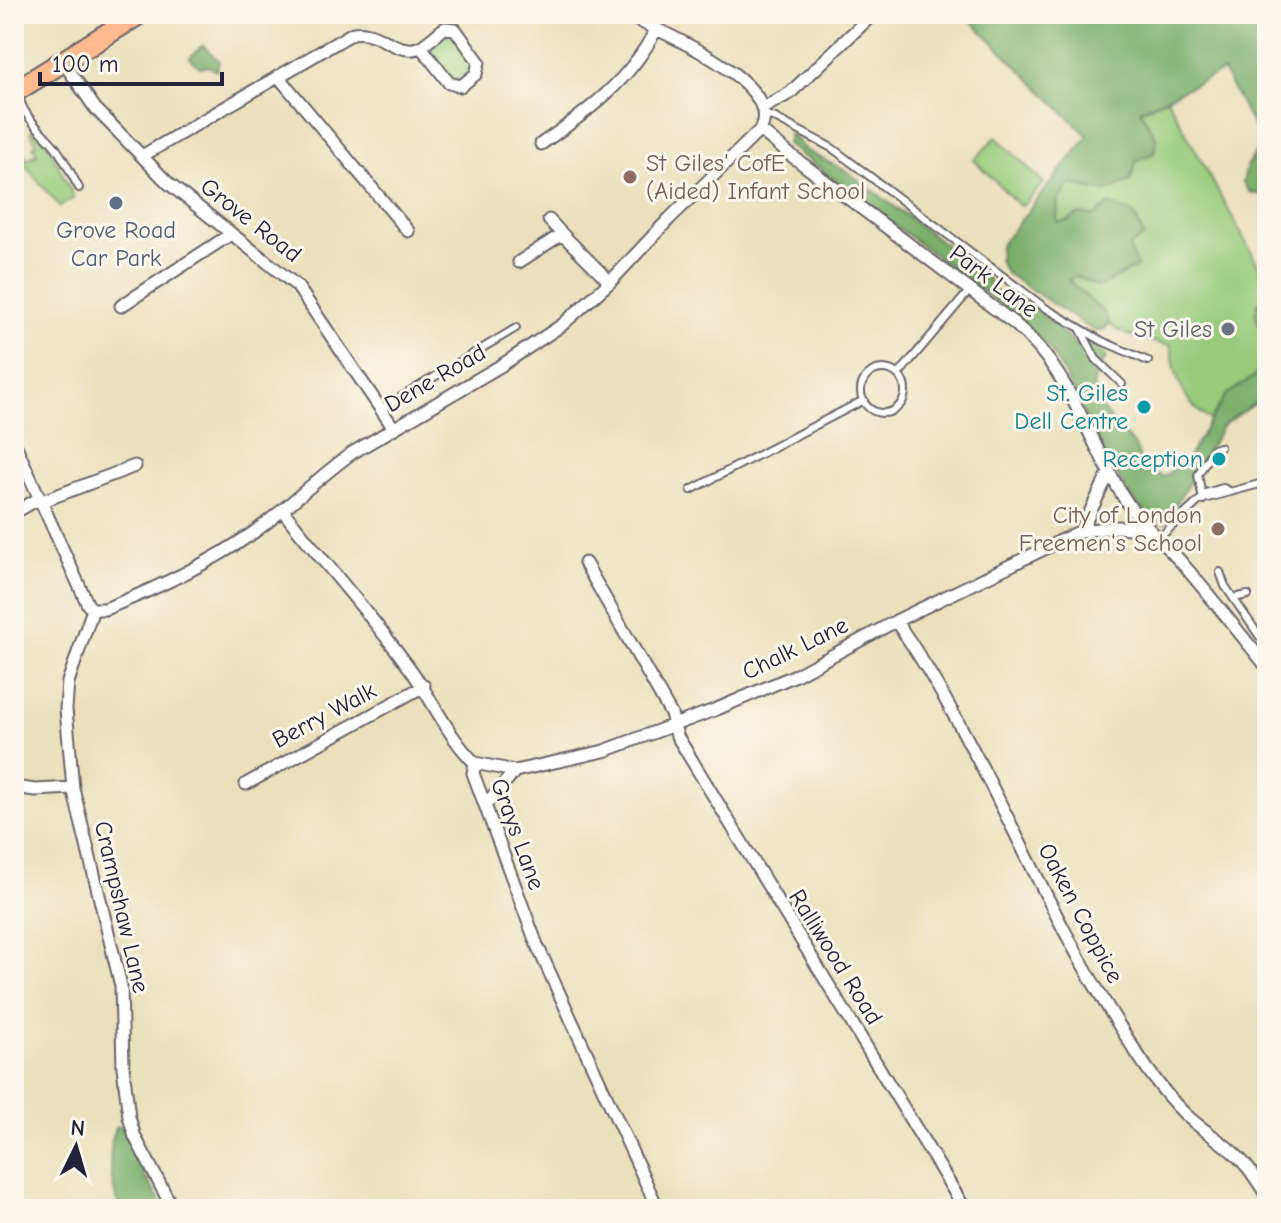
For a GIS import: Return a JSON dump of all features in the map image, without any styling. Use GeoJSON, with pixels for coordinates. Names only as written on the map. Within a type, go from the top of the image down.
{"type":"FeatureCollection","features":[{"type":"Feature","properties":{"kind":"highway"},"geometry":{"type":"LineString","coordinates":[[16,90],[139,14]]}},
{"type":"Feature","properties":{"kind":"street"},"geometry":{"type":"LineString","coordinates":[[624,14],[705,54],[742,80],[764,111]]}},
{"type":"Feature","properties":{"kind":"street"},"geometry":{"type":"LineString","coordinates":[[760,130],[764,111],[790,93],[873,14]]}},
{"type":"Feature","properties":{"kind":"street"},"geometry":{"type":"LineString","coordinates":[[142,156],[353,33],[365,32],[403,48],[421,47],[445,28],[455,29],[479,62],[476,74],[461,86],[449,83],[421,47]]}},
{"type":"Feature","properties":{"kind":"street"},"geometry":{"type":"LineString","coordinates":[[541,144],[597,104],[645,49],[656,29]]}},
{"type":"Feature","properties":{"kind":"street","name":"Grove Road"},"geometry":{"type":"LineString","coordinates":[[64,63],[95,108],[168,183],[297,286],[393,427]]}},
{"type":"Feature","properties":{"kind":"street"},"geometry":{"type":"LineString","coordinates":[[278,76],[408,231]]}},
{"type":"Feature","properties":{"kind":"street","name":"Dene Road"},"geometry":{"type":"LineString","coordinates":[[93,609],[105,609],[180,576],[248,537],[283,511],[326,471],[393,427],[545,337],[610,282],[760,130]]}},
{"type":"Feature","properties":{"kind":"street","name":"Park Lane"},"geometry":{"type":"LineString","coordinates":[[760,130],[1015,324],[1044,351],[1064,380],[1109,473],[1129,505],[1267,667]]}},
{"type":"Feature","properties":{"kind":"street"},"geometry":{"type":"LineString","coordinates":[[549,220],[610,282]]}},
{"type":"Feature","properties":{"kind":"street"},"geometry":{"type":"LineString","coordinates":[[121,306],[231,234]]}},
{"type":"Feature","properties":{"kind":"street"},"geometry":{"type":"LineString","coordinates":[[519,262],[562,234]]}},
{"type":"Feature","properties":{"kind":"street"},"geometry":{"type":"LineString","coordinates":[[14,442],[88,605],[93,609]]}},
{"type":"Feature","properties":{"kind":"street"},"geometry":{"type":"LineString","coordinates":[[14,513],[135,466]]}},
{"type":"Feature","properties":{"kind":"street"},"geometry":{"type":"LineString","coordinates":[[1081,531],[1109,473]]}},
{"type":"Feature","properties":{"kind":"street","name":"Grays Lane"},"geometry":{"type":"LineString","coordinates":[[283,511],[396,648],[424,686],[464,752],[475,763],[473,773],[537,945],[658,1209]]}},
{"type":"Feature","properties":{"kind":"street","name":"Chalk Lane"},"geometry":{"type":"LineString","coordinates":[[475,763],[515,771],[604,751],[796,675],[896,621],[1081,531],[1116,527],[1148,529]]}},
{"type":"Feature","properties":{"kind":"street","name":"Ralliwood Road"},"geometry":{"type":"LineString","coordinates":[[585,563],[671,714],[677,736],[731,829],[965,1209]]}},
{"type":"Feature","properties":{"kind":"street","name":"Crampshaw Lane"},"geometry":{"type":"LineString","coordinates":[[93,609],[68,682],[66,709],[73,788],[121,986],[123,1067],[129,1117],[135,1137],[173,1209]]}},
{"type":"Feature","properties":{"kind":"street","name":"Oaken Coppice"},"geometry":{"type":"LineString","coordinates":[[896,621],[973,746],[1048,903],[1116,1021],[1164,1090],[1186,1115],[1239,1157],[1267,1196]]}},
{"type":"Feature","properties":{"kind":"street","name":"Berry Walk"},"geometry":{"type":"LineString","coordinates":[[246,784],[424,686]]}},
{"type":"Feature","properties":{"kind":"street"},"geometry":{"type":"LineString","coordinates":[[485,805],[515,771]]}},
{"type":"Feature","properties":{"kind":"street"},"geometry":{"type":"LineString","coordinates":[[14,787],[35,790],[73,788]]}},
{"type":"Feature","properties":{"kind":"lane"},"geometry":{"type":"LineString","coordinates":[[16,90],[40,133],[53,144],[79,188]]}},
{"type":"Feature","properties":{"kind":"lane"},"geometry":{"type":"LineString","coordinates":[[764,111],[832,148],[1044,307],[1081,330],[1148,361]]}},
{"type":"Feature","properties":{"kind":"lane"},"geometry":{"type":"LineString","coordinates":[[898,375],[970,290]]}},
{"type":"Feature","properties":{"kind":"lane","name":"Dene Road"},"geometry":{"type":"LineString","coordinates":[[381,409],[516,328]]}},
{"type":"Feature","properties":{"kind":"lane"},"geometry":{"type":"LineString","coordinates":[[1081,330],[1096,359],[1122,384]]}},
{"type":"Feature","properties":{"kind":"lane"},"geometry":{"type":"LineString","coordinates":[[879,370],[889,370],[898,375],[904,382],[905,392],[897,409],[878,412],[870,408],[864,400],[864,381],[879,370]]}},
{"type":"Feature","properties":{"kind":"lane"},"geometry":{"type":"LineString","coordinates":[[691,490],[864,400]]}},
{"type":"Feature","properties":{"kind":"lane"},"geometry":{"type":"LineString","coordinates":[[1202,498],[1198,475],[1213,449],[1220,447]]}},
{"type":"Feature","properties":{"kind":"lane"},"geometry":{"type":"LineString","coordinates":[[1158,539],[1202,498],[1267,482]]}},
{"type":"Feature","properties":{"kind":"lane"},"geometry":{"type":"LineString","coordinates":[[1220,572],[1233,598],[1260,637]]}},
{"type":"Feature","properties":{"kind":"lane"},"geometry":{"type":"LineString","coordinates":[[1233,598],[1248,595]]}},
{"type":"Feature","properties":{"kind":"green space"},"geometry":{"type":"Polygon","coordinates":[[[964,14],[1243,14],[1254,28],[1267,28],[1267,195],[1250,193],[1243,182],[1247,166],[1262,143],[1223,71],[1140,110],[1157,139],[1154,153],[1137,160],[1130,181],[1104,192],[1070,184],[1058,201],[1057,222],[1068,221],[1078,214],[1094,216],[1110,204],[1134,214],[1144,236],[1129,247],[1137,267],[1098,287],[1076,276],[1068,280],[1106,315],[1109,325],[1094,331],[1006,273],[999,260],[1000,246],[1088,136],[964,14]]]}},
{"type":"Feature","properties":{"kind":"green space"},"geometry":{"type":"Polygon","coordinates":[[[444,33],[453,34],[473,63],[472,73],[461,81],[450,78],[428,47],[444,33]]]}},
{"type":"Feature","properties":{"kind":"green space"},"geometry":{"type":"Polygon","coordinates":[[[203,45],[219,61],[216,71],[208,66],[200,67],[189,58],[203,45]]]}},
{"type":"Feature","properties":{"kind":"green space"},"geometry":{"type":"Polygon","coordinates":[[[1167,98],[1267,281],[1267,400],[1252,405],[1223,425],[1200,413],[1185,394],[1171,346],[1118,330],[1069,281],[1009,236],[1094,132],[1167,98]]]}},
{"type":"Feature","properties":{"kind":"green space"},"geometry":{"type":"Polygon","coordinates":[[[33,130],[49,146],[74,198],[60,207],[16,154],[23,151],[27,159],[37,154],[33,146],[37,144],[30,131],[33,130]]]}},
{"type":"Feature","properties":{"kind":"green space"},"geometry":{"type":"Polygon","coordinates":[[[790,133],[805,150],[848,172],[986,275],[991,287],[1011,304],[1028,301],[1076,345],[1099,346],[1106,357],[1093,383],[1103,411],[1135,446],[1145,470],[1164,477],[1188,457],[1226,395],[1255,376],[1265,358],[1255,314],[1259,302],[1267,298],[1267,400],[1252,405],[1223,425],[1165,523],[1149,516],[1117,475],[1060,366],[1043,342],[1023,322],[787,144],[790,133]]]}},
{"type":"Feature","properties":{"kind":"green space"},"geometry":{"type":"Polygon","coordinates":[[[996,137],[1044,183],[1021,207],[974,160],[996,137]]]}},
{"type":"Feature","properties":{"kind":"green space"},"geometry":{"type":"Polygon","coordinates":[[[126,1126],[144,1175],[165,1209],[120,1209],[110,1158],[115,1127],[126,1126]]]}},
{"type":"Feature","properties":{"kind":"place","name":"St Giles' CofE (Aided) Infant School"},"geometry":{"type":"Point","coordinates":[630,177]}},
{"type":"Feature","properties":{"kind":"place","name":"Grove Road Car Park"},"geometry":{"type":"Point","coordinates":[116,203]}},
{"type":"Feature","properties":{"kind":"place","name":"St Giles"},"geometry":{"type":"Point","coordinates":[1228,329]}},
{"type":"Feature","properties":{"kind":"place","name":"St. Giles Dell Centre"},"geometry":{"type":"Point","coordinates":[1144,407]}},
{"type":"Feature","properties":{"kind":"place","name":"Reception"},"geometry":{"type":"Point","coordinates":[1219,459]}},
{"type":"Feature","properties":{"kind":"place","name":"City of London Freemen's School"},"geometry":{"type":"Point","coordinates":[1218,529]}}]}
